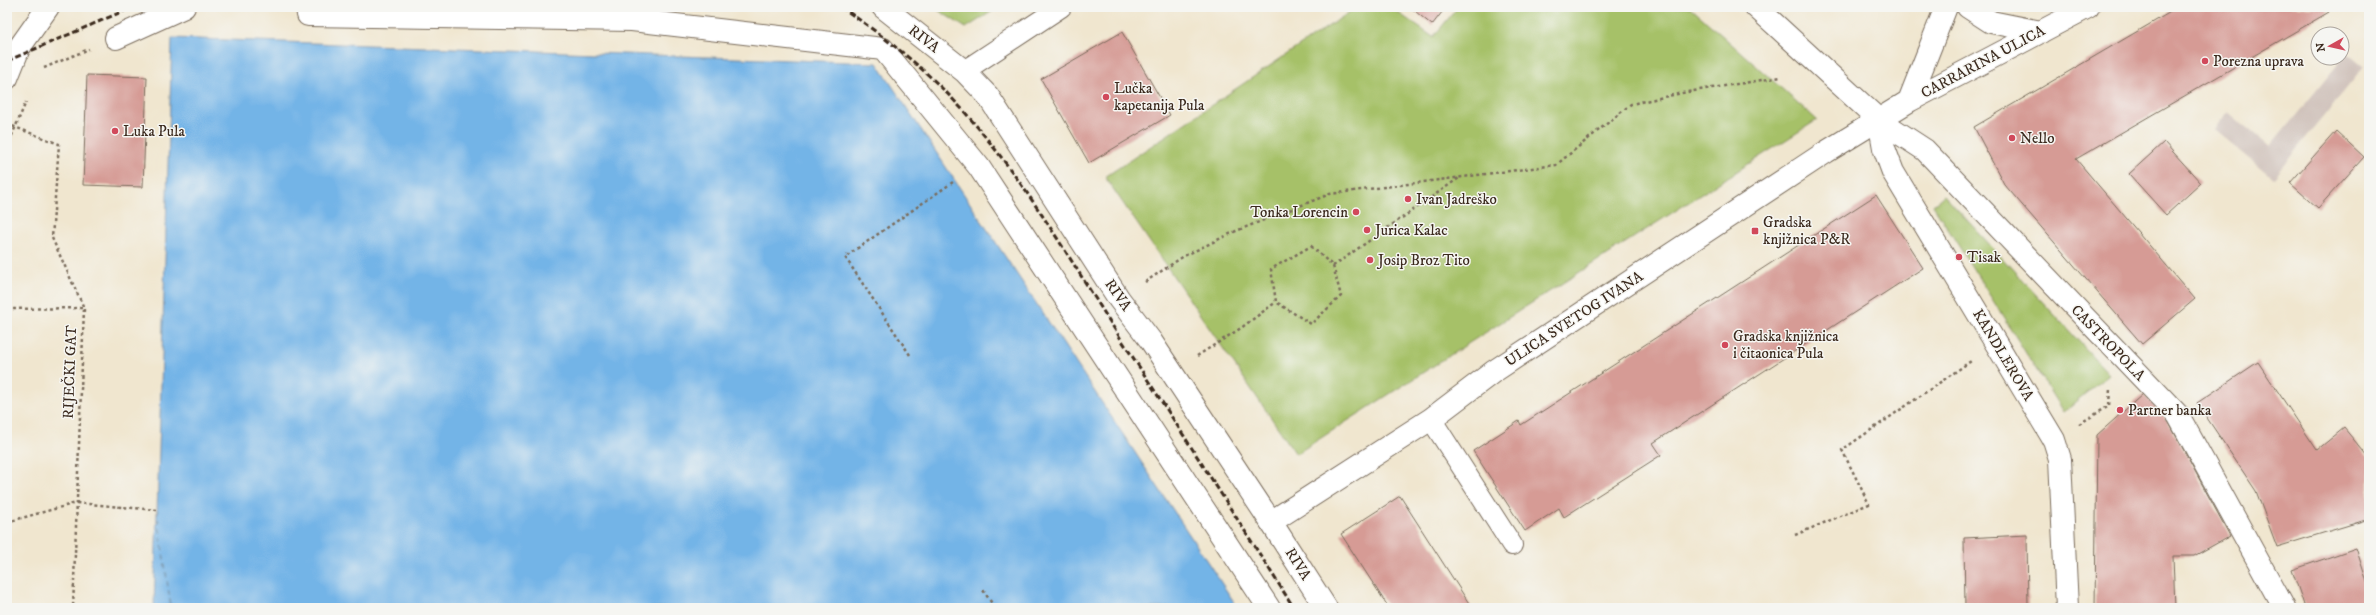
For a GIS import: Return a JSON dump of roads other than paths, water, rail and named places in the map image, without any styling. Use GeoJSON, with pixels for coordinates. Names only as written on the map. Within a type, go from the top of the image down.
{"type":"FeatureCollection","features":[{"type":"Feature","properties":{"kind":"street"},"geometry":{"type":"LineString","coordinates":[[7,78],[13,47],[48,7]]}},
{"type":"Feature","properties":{"kind":"street"},"geometry":{"type":"LineString","coordinates":[[116,38],[184,7]]}},
{"type":"Feature","properties":{"kind":"street"},"geometry":{"type":"LineString","coordinates":[[307,7],[308,15],[632,20],[882,49],[978,167],[1269,608]]}},
{"type":"Feature","properties":{"kind":"street","name":"RIVA"},"geometry":{"type":"LineString","coordinates":[[883,7],[964,71],[988,96],[1119,299],[1171,372],[1271,522],[1326,608]]}},
{"type":"Feature","properties":{"kind":"street","name":"CASTROPOLA"},"geometry":{"type":"LineString","coordinates":[[1756,7],[1879,120],[1925,150],[2178,415],[2284,608]]}},
{"type":"Feature","properties":{"kind":"street"},"geometry":{"type":"LineString","coordinates":[[1909,101],[1946,7]]}},
{"type":"Feature","properties":{"kind":"street"},"geometry":{"type":"LineString","coordinates":[[1968,7],[1991,22],[2041,32]]}},
{"type":"Feature","properties":{"kind":"street","name":"CARRARINA ULICA"},"geometry":{"type":"LineString","coordinates":[[1879,120],[1909,101],[2088,7]]}},
{"type":"Feature","properties":{"kind":"street","name":"KANDLEROVA"},"geometry":{"type":"LineString","coordinates":[[1879,120],[1884,148],[1893,172],[2054,440],[2060,459],[2067,608]]}},
{"type":"Feature","properties":{"kind":"street","name":"ULICA SVETOG IVANA"},"geometry":{"type":"LineString","coordinates":[[1271,522],[1431,419],[1493,372],[1826,152],[1879,120]]}},
{"type":"Feature","properties":{"kind":"lane"},"geometry":{"type":"LineString","coordinates":[[964,71],[1061,7]]}},
{"type":"Feature","properties":{"kind":"lane"},"geometry":{"type":"LineString","coordinates":[[1431,419],[1512,546]]}},
{"type":"Feature","properties":{"kind":"water"},"geometry":{"type":"Polygon","coordinates":[[[172,38],[877,63],[1238,608],[154,608],[172,38]]]}},
{"type":"Feature","properties":{"kind":"water"},"geometry":{"type":"Polygon","coordinates":[[[7,351],[10,351],[7,459],[7,351]]]}},
{"type":"Feature","properties":{"kind":"railway"},"geometry":{"type":"LineString","coordinates":[[7,61],[133,7]]}},
{"type":"Feature","properties":{"kind":"railway"},"geometry":{"type":"LineString","coordinates":[[841,7],[892,44],[924,71],[968,116],[1009,168],[1029,195],[1294,608]]}},
{"type":"Feature","properties":{"kind":"place","name":"Porezna uprava"},"geometry":{"type":"Point","coordinates":[2205,61]}},
{"type":"Feature","properties":{"kind":"place","name":"Lučka kapetanija Pula"},"geometry":{"type":"Point","coordinates":[1106,97]}},
{"type":"Feature","properties":{"kind":"place","name":"Luka Pula"},"geometry":{"type":"Point","coordinates":[115,131]}},
{"type":"Feature","properties":{"kind":"place","name":"Nello"},"geometry":{"type":"Point","coordinates":[2012,138]}},
{"type":"Feature","properties":{"kind":"place","name":"Ivan Jadreško"},"geometry":{"type":"Point","coordinates":[1408,199]}},
{"type":"Feature","properties":{"kind":"place","name":"Tonka Lorencin"},"geometry":{"type":"Point","coordinates":[1356,212]}},
{"type":"Feature","properties":{"kind":"place","name":"Jurica Kalac"},"geometry":{"type":"Point","coordinates":[1367,230]}},
{"type":"Feature","properties":{"kind":"place","name":"Gradska knjižnica P&R"},"geometry":{"type":"Point","coordinates":[1755,231]}},
{"type":"Feature","properties":{"kind":"place","name":"Tisak"},"geometry":{"type":"Point","coordinates":[1959,257]}},
{"type":"Feature","properties":{"kind":"place","name":"Josip Broz Tito"},"geometry":{"type":"Point","coordinates":[1370,260]}},
{"type":"Feature","properties":{"kind":"place","name":"Gradska knjižnica i čitaonica Pula"},"geometry":{"type":"Point","coordinates":[1725,345]}},
{"type":"Feature","properties":{"kind":"place","name":"Partner banka"},"geometry":{"type":"Point","coordinates":[2120,410]}}]}
